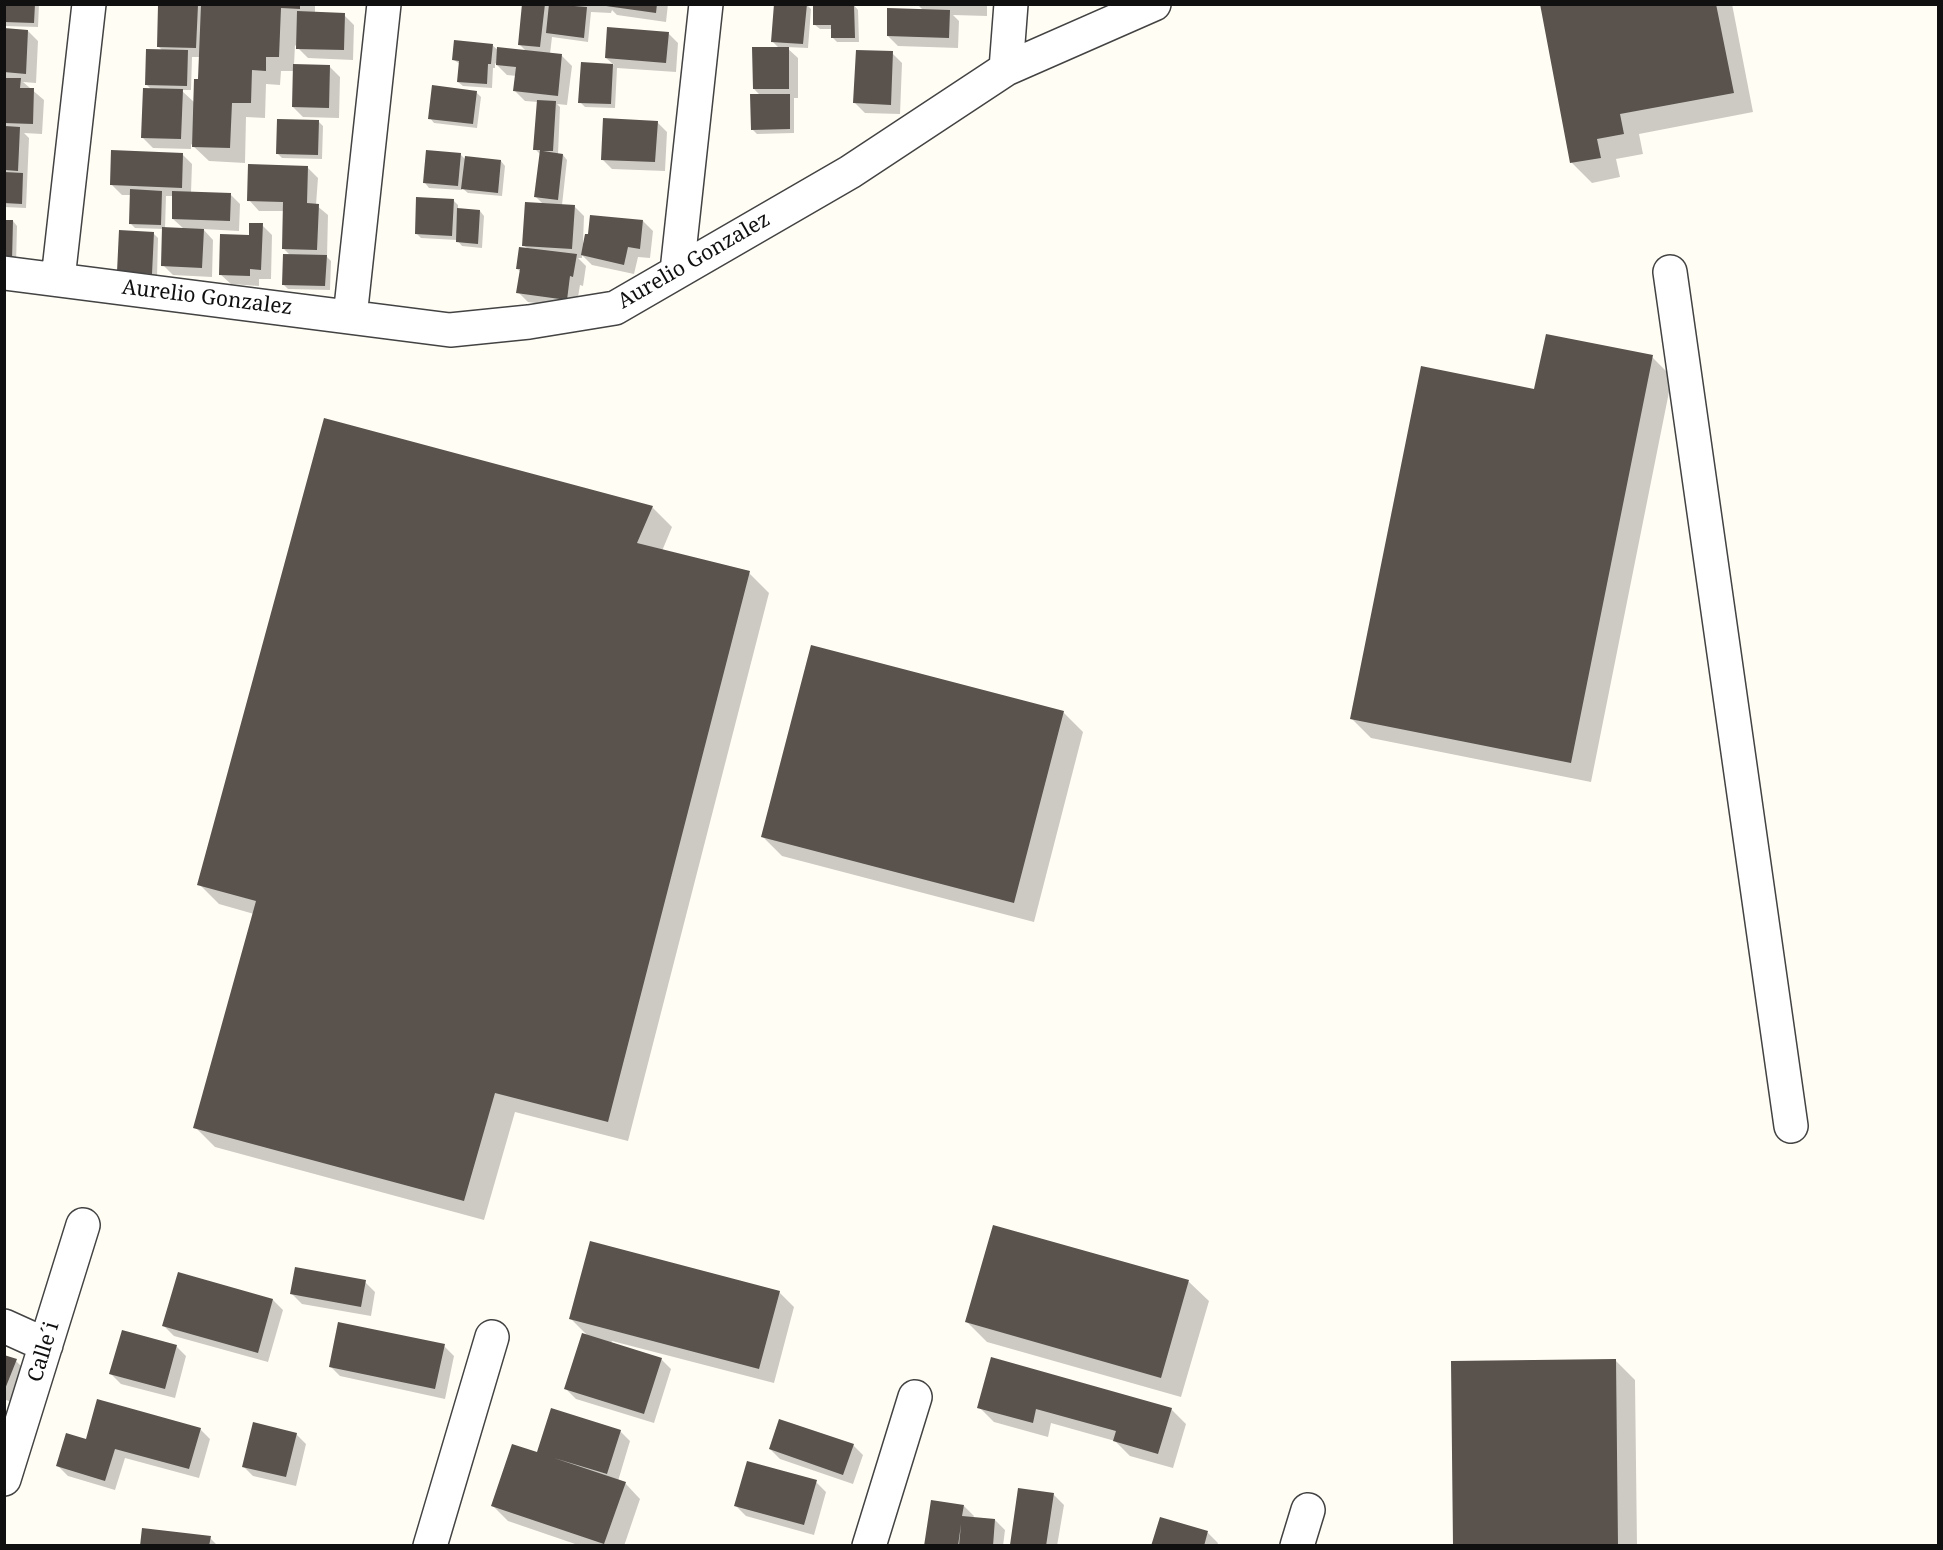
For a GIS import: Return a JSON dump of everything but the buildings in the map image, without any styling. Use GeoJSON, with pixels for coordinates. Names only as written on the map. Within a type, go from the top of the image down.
{"type":"FeatureCollection","features":[{"type":"Feature","properties":{"kind":"street"},"geometry":{"type":"LineString","coordinates":[[58,279],[89,4]]}},
{"type":"Feature","properties":{"kind":"street"},"geometry":{"type":"LineString","coordinates":[[350,317],[384,4]]}},
{"type":"Feature","properties":{"kind":"street"},"geometry":{"type":"LineString","coordinates":[[677,271],[706,4]]}},
{"type":"Feature","properties":{"kind":"street"},"geometry":{"type":"LineString","coordinates":[[1006,69],[1011,4]]}},
{"type":"Feature","properties":{"kind":"street","name":"Aurelio Gonzalez"},"geometry":{"type":"LineString","coordinates":[[4,273],[450,330],[529,322],[615,308],[850,172],[1006,69],[1154,4]]}},
{"type":"Feature","properties":{"kind":"street"},"geometry":{"type":"LineString","coordinates":[[1670,272],[1791,1126]]}},
{"type":"Feature","properties":{"kind":"street","name":"Calle´i"},"geometry":{"type":"LineString","coordinates":[[4,1479],[83,1225]]}},
{"type":"Feature","properties":{"kind":"street"},"geometry":{"type":"LineString","coordinates":[[4,1326],[46,1346]]}},
{"type":"Feature","properties":{"kind":"street"},"geometry":{"type":"LineString","coordinates":[[430,1545],[492,1337]]}},
{"type":"Feature","properties":{"kind":"street"},"geometry":{"type":"LineString","coordinates":[[869,1545],[915,1400]]}},
{"type":"Feature","properties":{"kind":"street"},"geometry":{"type":"LineString","coordinates":[[1298,1545],[1308,1510]]}}]}
